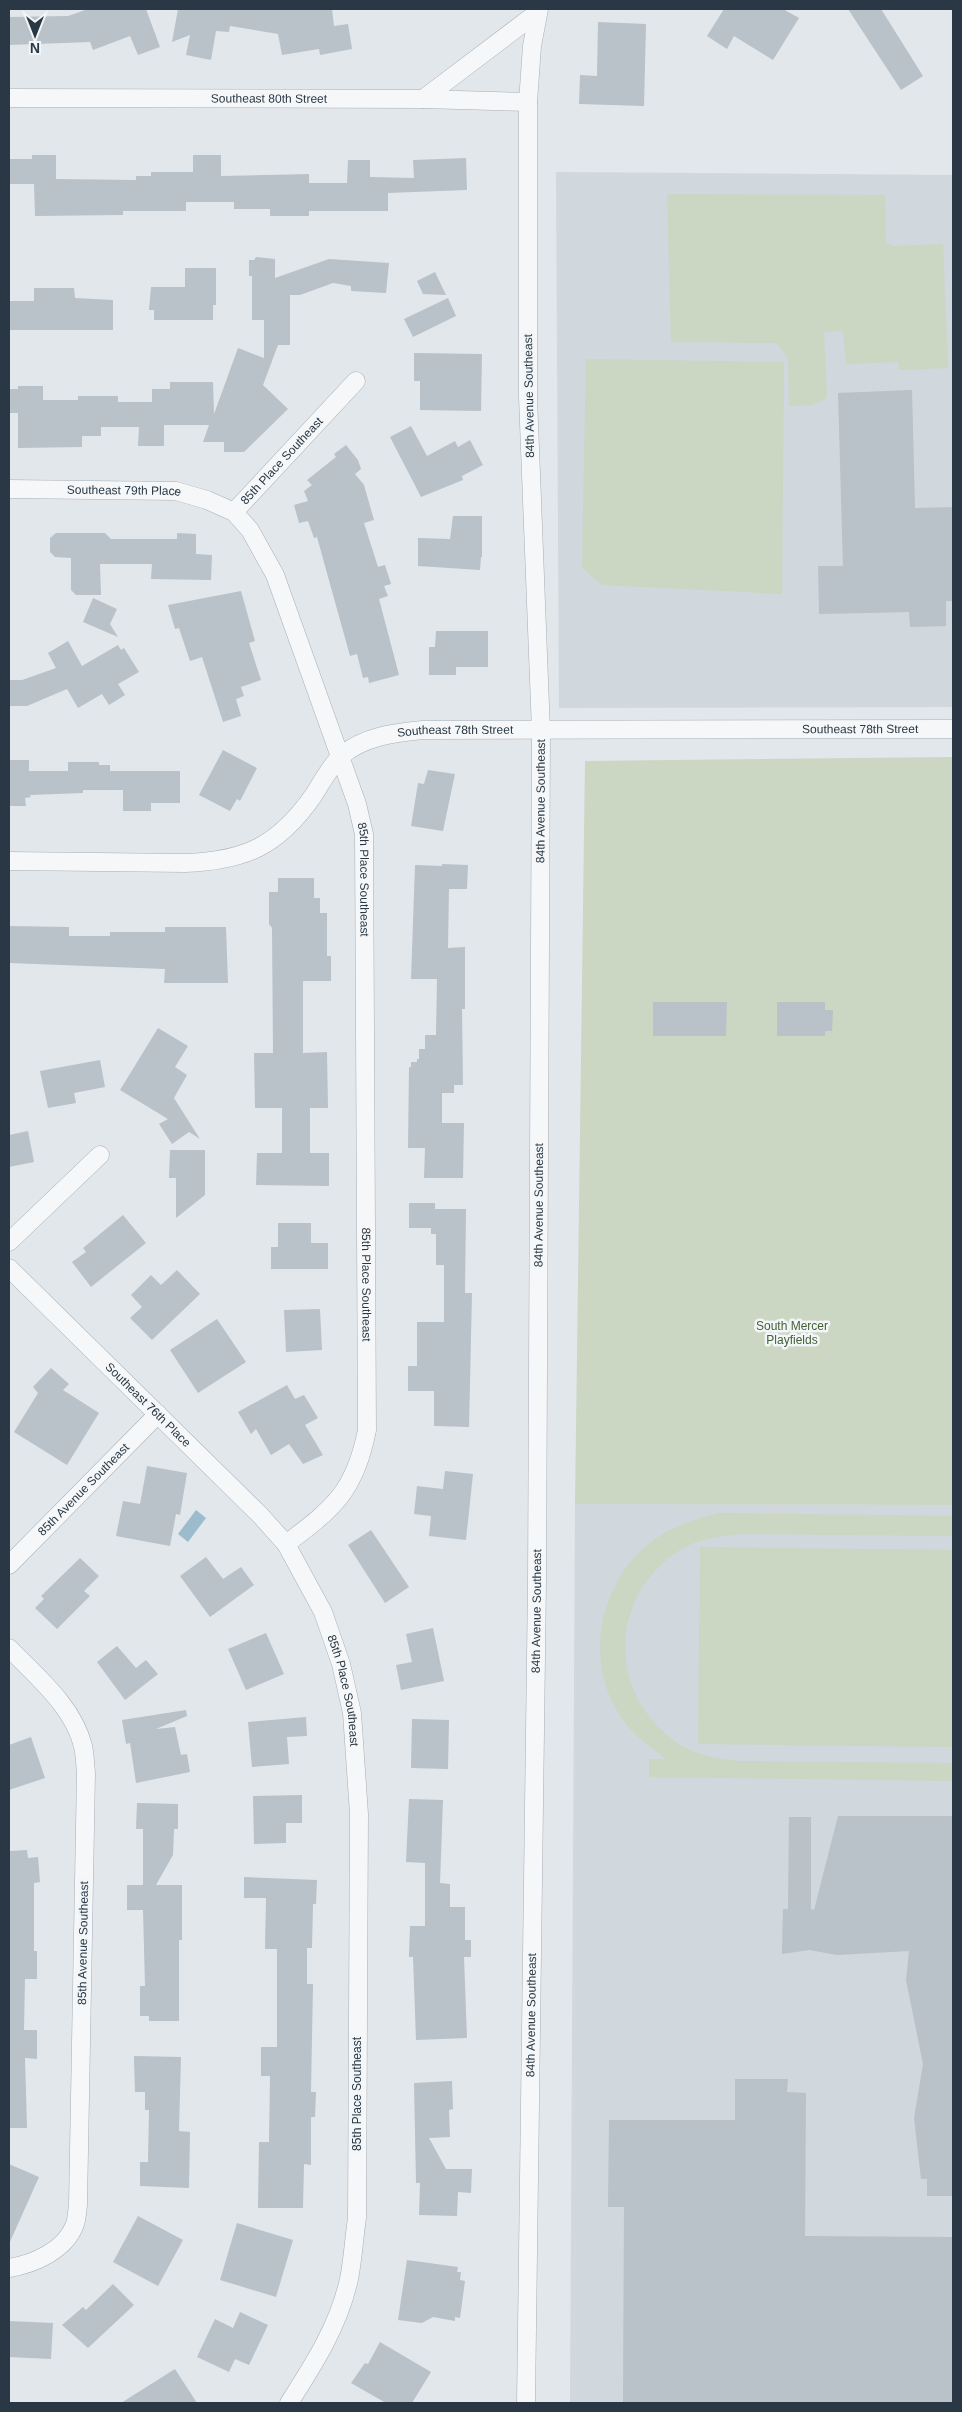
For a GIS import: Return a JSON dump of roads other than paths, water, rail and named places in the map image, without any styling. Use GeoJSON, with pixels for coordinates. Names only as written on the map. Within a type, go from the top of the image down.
{"type":"FeatureCollection","features":[{"type":"Feature","properties":{"kind":"street"},"geometry":{"type":"LineString","coordinates":[[423,99],[538,10]]}},
{"type":"Feature","properties":{"kind":"street","name":"84th Avenue Southeast"},"geometry":{"type":"LineString","coordinates":[[526,2403],[536,1582],[541,731],[528,397],[528,102],[532,46],[538,10]]}},
{"type":"Feature","properties":{"kind":"street","name":"Southeast 80th Street"},"geometry":{"type":"LineString","coordinates":[[9,98],[423,99],[528,102]]}},
{"type":"Feature","properties":{"kind":"street","name":"85th Place Southeast"},"geometry":{"type":"LineString","coordinates":[[289,2403],[313,2365],[334,2325],[348,2279],[357,2218],[359,1814],[352,1713],[341,1664],[324,1612],[286,1544],[323,1516],[344,1493],[354,1476],[362,1456],[367,1430],[365,862],[364,834],[357,804],[275,575],[250,530],[234,512],[356,381]]}},
{"type":"Feature","properties":{"kind":"street","name":"Southeast 79th Place"},"geometry":{"type":"LineString","coordinates":[[9,489],[176,491],[207,500],[234,512]]}},
{"type":"Feature","properties":{"kind":"street","name":"Southeast 78th Street"},"geometry":{"type":"LineString","coordinates":[[9,861],[185,863],[213,862],[238,857],[257,850],[278,837],[297,819],[340,757],[369,739],[395,733],[423,730],[953,729]]}},
{"type":"Feature","properties":{"kind":"street"},"geometry":{"type":"LineString","coordinates":[[9,1242],[100,1155]]}},
{"type":"Feature","properties":{"kind":"street","name":"Southeast 76th Place"},"geometry":{"type":"LineString","coordinates":[[9,1268],[260,1515],[286,1544]]}},
{"type":"Feature","properties":{"kind":"street","name":"85th Avenue Southeast"},"geometry":{"type":"LineString","coordinates":[[9,1564],[158,1414]]}},
{"type":"Feature","properties":{"kind":"street","name":"85th Avenue Southeast"},"geometry":{"type":"LineString","coordinates":[[9,1648],[55,1695],[73,1722],[82,1746],[86,1773],[78,2205],[74,2225],[64,2242],[49,2253],[24,2266],[9,2268]]}},
{"type":"Feature","properties":{"kind":"water"},"geometry":{"type":"Polygon","coordinates":[[[196,1510],[206,1518],[188,1542],[178,1534],[196,1510]]]}},
{"type":"Feature","properties":{"kind":"park label","name":"South Mercer Playfields"},"geometry":{"type":"Point","coordinates":[792,1333]}}]}
